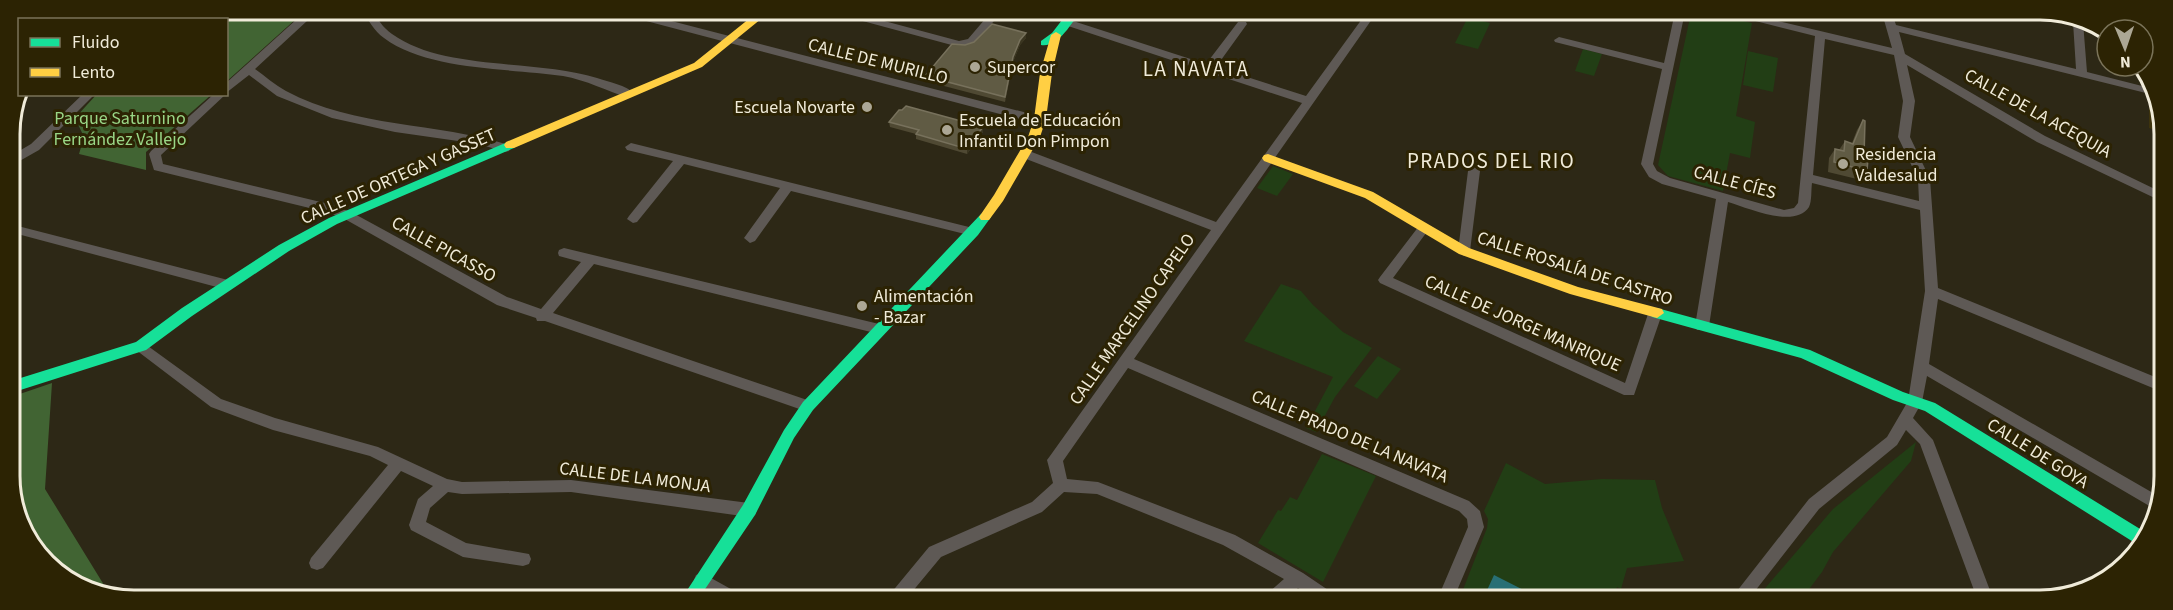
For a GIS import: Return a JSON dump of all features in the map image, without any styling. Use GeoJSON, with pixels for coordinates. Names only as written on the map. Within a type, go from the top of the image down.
{"type":"FeatureCollection","features":[{"type":"Feature","properties":{"kind":"street"},"geometry":{"type":"LineString","coordinates":[[228,88],[303,20]]}},
{"type":"Feature","properties":{"kind":"street"},"geometry":{"type":"LineString","coordinates":[[375,20],[387,35],[410,49],[443,57],[565,74],[611,86],[629,94]]}},
{"type":"Feature","properties":{"kind":"street","name":"CALLE DE MURILLO"},"geometry":{"type":"LineString","coordinates":[[652,20],[1027,117]]}},
{"type":"Feature","properties":{"kind":"street","name":"CALLE DE ORTEGA Y GASSET"},"geometry":{"type":"LineString","coordinates":[[20,384],[141,346],[284,248],[347,215],[698,65],[755,20]]}},
{"type":"Feature","properties":{"kind":"street"},"geometry":{"type":"LineString","coordinates":[[873,20],[959,44],[972,41],[990,20]]}},
{"type":"Feature","properties":{"kind":"street","name":"CALLE MARCELINO CAPELO"},"geometry":{"type":"LineString","coordinates":[[1061,485],[1055,460],[1366,20]]}},
{"type":"Feature","properties":{"kind":"street","name":"CALLE CÍES"},"geometry":{"type":"LineString","coordinates":[[1678,20],[1647,164],[1653,174],[1666,181],[1784,214],[1798,211],[1804,204],[1820,35]]}},
{"type":"Feature","properties":{"kind":"street","name":"CALLE DE LA ACEQUIA"},"geometry":{"type":"LineString","coordinates":[[1761,20],[1900,55],[2041,139],[2154,194]]}},
{"type":"Feature","properties":{"kind":"street"},"geometry":{"type":"LineString","coordinates":[[1746,590],[1814,504],[1892,441],[1915,402],[1923,366],[1932,291],[1924,179],[1904,137],[1909,101],[1890,20]]}},
{"type":"Feature","properties":{"kind":"street"},"geometry":{"type":"LineString","coordinates":[[1025,154],[1027,117],[1036,65],[1050,39],[1066,22],[1309,101]]}},
{"type":"Feature","properties":{"kind":"street"},"geometry":{"type":"LineString","coordinates":[[1209,68],[1242,24]]}},
{"type":"Feature","properties":{"kind":"street"},"geometry":{"type":"LineString","coordinates":[[2078,26],[2082,75]]}},
{"type":"Feature","properties":{"kind":"street"},"geometry":{"type":"LineString","coordinates":[[1893,27],[2145,90]]}},
{"type":"Feature","properties":{"kind":"street"},"geometry":{"type":"LineString","coordinates":[[695,590],[749,510],[789,434],[808,406],[973,232],[999,198],[1034,137],[1040,119],[1045,75],[1043,64],[1050,39]]}},
{"type":"Feature","properties":{"kind":"street"},"geometry":{"type":"LineString","coordinates":[[1559,40],[1668,67]]}},
{"type":"Feature","properties":{"kind":"street"},"geometry":{"type":"LineString","coordinates":[[249,70],[281,93],[336,115],[395,128],[480,140],[505,148]]}},
{"type":"Feature","properties":{"kind":"street"},"geometry":{"type":"LineString","coordinates":[[1027,117],[1034,114],[1038,86],[1045,75]]}},
{"type":"Feature","properties":{"kind":"street"},"geometry":{"type":"LineString","coordinates":[[20,156],[35,147],[88,96]]}},
{"type":"Feature","properties":{"kind":"street","name":"CALLE PICASSO"},"geometry":{"type":"LineString","coordinates":[[219,96],[155,154],[158,167],[329,208],[347,215],[502,301],[542,317],[808,406]]}},
{"type":"Feature","properties":{"kind":"street"},"geometry":{"type":"LineString","coordinates":[[1027,117],[1032,124],[1034,137]]}},
{"type":"Feature","properties":{"kind":"street"},"geometry":{"type":"LineString","coordinates":[[631,147],[973,232]]}},
{"type":"Feature","properties":{"kind":"street"},"geometry":{"type":"LineString","coordinates":[[1025,154],[1218,228]]}},
{"type":"Feature","properties":{"kind":"street","name":"CALLE ROSALÍA DE CASTRO"},"geometry":{"type":"LineString","coordinates":[[1268,158],[1369,195],[1423,229],[1464,251],[1575,291],[1805,354],[1915,402]]}},
{"type":"Feature","properties":{"kind":"street"},"geometry":{"type":"LineString","coordinates":[[633,219],[681,160]]}},
{"type":"Feature","properties":{"kind":"street"},"geometry":{"type":"LineString","coordinates":[[1464,251],[1475,163]]}},
{"type":"Feature","properties":{"kind":"street"},"geometry":{"type":"LineString","coordinates":[[1808,178],[1925,207]]}},
{"type":"Feature","properties":{"kind":"street"},"geometry":{"type":"LineString","coordinates":[[750,238],[788,186]]}},
{"type":"Feature","properties":{"kind":"street"},"geometry":{"type":"LineString","coordinates":[[1702,326],[1722,198]]}},
{"type":"Feature","properties":{"kind":"street","name":"CALLE DE JORGE MANRIQUE"},"geometry":{"type":"LineString","coordinates":[[1423,229],[1385,280],[1629,391],[1655,314]]}},
{"type":"Feature","properties":{"kind":"street"},"geometry":{"type":"LineString","coordinates":[[20,231],[228,285]]}},
{"type":"Feature","properties":{"kind":"street"},"geometry":{"type":"LineString","coordinates":[[564,253],[879,329]]}},
{"type":"Feature","properties":{"kind":"street"},"geometry":{"type":"LineString","coordinates":[[542,317],[591,259]]}},
{"type":"Feature","properties":{"kind":"street"},"geometry":{"type":"LineString","coordinates":[[1932,291],[2154,383]]}},
{"type":"Feature","properties":{"kind":"street","name":"CALLE DE LA MONJA"},"geometry":{"type":"LineString","coordinates":[[141,346],[216,403],[273,424],[373,451],[445,484],[462,488],[571,486],[749,510]]}},
{"type":"Feature","properties":{"kind":"street","name":"CALLE PRADO DE LA NAVATA"},"geometry":{"type":"LineString","coordinates":[[1125,361],[1464,506],[1474,516],[1476,527],[1450,590]]}},
{"type":"Feature","properties":{"kind":"street"},"geometry":{"type":"LineString","coordinates":[[1923,366],[2151,500]]}},
{"type":"Feature","properties":{"kind":"street","name":"CALLE DE GOYA"},"geometry":{"type":"LineString","coordinates":[[1915,402],[1930,407],[2137,535]]}},
{"type":"Feature","properties":{"kind":"street"},"geometry":{"type":"LineString","coordinates":[[1906,420],[1926,440],[1982,590]]}},
{"type":"Feature","properties":{"kind":"street"},"geometry":{"type":"LineString","coordinates":[[316,563],[398,463]]}},
{"type":"Feature","properties":{"kind":"street"},"geometry":{"type":"LineString","coordinates":[[445,484],[423,504],[417,525],[463,550],[522,559]]}},
{"type":"Feature","properties":{"kind":"street"},"geometry":{"type":"LineString","coordinates":[[904,590],[935,552],[1037,507],[1061,485],[1098,488],[1229,540],[1314,590]]}},
{"type":"Feature","properties":{"kind":"street"},"geometry":{"type":"LineString","coordinates":[[1284,590],[1297,579]]}},
{"type":"Feature","properties":{"kind":"street"},"geometry":{"type":"LineString","coordinates":[[702,580],[719,590]]}},
{"type":"Feature","properties":{"kind":"shaded area"},"geometry":{"type":"Polygon","coordinates":[[[2149,104],[2154,129],[2149,128],[2149,104]]]}},
{"type":"Feature","properties":{"kind":"green space"},"geometry":{"type":"Polygon","coordinates":[[[228,20],[295,20],[228,80],[228,20]]]}},
{"type":"Feature","properties":{"kind":"green space"},"geometry":{"type":"Polygon","coordinates":[[[1466,20],[1490,23],[1478,49],[1455,43],[1466,20]]]}},
{"type":"Feature","properties":{"kind":"green space"},"geometry":{"type":"Polygon","coordinates":[[[1689,20],[1740,20],[1752,23],[1736,116],[1755,122],[1750,158],[1730,153],[1723,191],[1668,176],[1658,165],[1689,20]]]}},
{"type":"Feature","properties":{"kind":"green space"},"geometry":{"type":"Polygon","coordinates":[[[1583,49],[1602,54],[1594,76],[1575,71],[1583,49]]]}},
{"type":"Feature","properties":{"kind":"green space"},"geometry":{"type":"Polygon","coordinates":[[[1748,51],[1778,58],[1773,92],[1743,85],[1748,51]]]}},
{"type":"Feature","properties":{"kind":"green space","name":"Parque Saturnino Fernández Vallejo"},"geometry":{"type":"Polygon","coordinates":[[[95,96],[210,96],[146,152],[146,170],[79,154],[84,137],[75,118],[95,96]]]}},
{"type":"Feature","properties":{"kind":"green space"},"geometry":{"type":"Polygon","coordinates":[[[1273,166],[1293,174],[1277,196],[1257,188],[1273,166]]]}},
{"type":"Feature","properties":{"kind":"green space"},"geometry":{"type":"Polygon","coordinates":[[[1281,284],[1301,291],[1343,332],[1372,348],[1335,397],[1316,432],[1306,428],[1333,377],[1244,341],[1281,284]]]}},
{"type":"Feature","properties":{"kind":"green space"},"geometry":{"type":"Polygon","coordinates":[[[1378,356],[1401,369],[1377,399],[1354,386],[1378,356]]]}},
{"type":"Feature","properties":{"kind":"green space"},"geometry":{"type":"Polygon","coordinates":[[[52,383],[45,489],[104,585],[119,590],[90,582],[64,567],[48,552],[31,527],[20,491],[20,394],[52,383]]]}},
{"type":"Feature","properties":{"kind":"green space"},"geometry":{"type":"Polygon","coordinates":[[[1916,442],[1911,461],[1833,552],[1808,590],[1764,590],[1833,509],[1916,442]]]}},
{"type":"Feature","properties":{"kind":"green space"},"geometry":{"type":"Polygon","coordinates":[[[1322,454],[1376,476],[1323,582],[1258,543],[1278,510],[1281,511],[1290,497],[1297,500],[1322,454]]]}},
{"type":"Feature","properties":{"kind":"green space"},"geometry":{"type":"Polygon","coordinates":[[[1506,463],[1545,484],[1602,479],[1655,480],[1662,508],[1684,561],[1627,568],[1621,589],[1617,587],[1616,590],[1463,590],[1487,528],[1488,519],[1484,511],[1506,463]]]}},
{"type":"Feature","properties":{"kind":"water"},"geometry":{"type":"Polygon","coordinates":[[[1494,575],[1523,590],[1487,590],[1494,575]]]}},
{"type":"Feature","properties":{"kind":"building","name":"Supercor"},"geometry":{"type":"Polygon","coordinates":[[[992,24],[1026,33],[1020,40],[1013,57],[1005,97],[925,76],[952,44],[965,45],[974,42],[992,24]]]}},
{"type":"Feature","properties":{"kind":"building","name":"Escuela de Educación Infantil Don Pimpon"},"geometry":{"type":"Polygon","coordinates":[[[906,106],[983,127],[967,149],[916,134],[919,130],[889,122],[899,110],[906,106]]]}},
{"type":"Feature","properties":{"kind":"building"},"geometry":{"type":"Polygon","coordinates":[[[1863,120],[1865,121],[1864,157],[1868,158],[1867,171],[1834,162],[1835,149],[1844,151],[1845,141],[1853,144],[1863,120]]]}},
{"type":"Feature","properties":{"kind":"traffic: fast"},"geometry":{"type":"LineString","coordinates":[[1045,43],[1056,35],[1068,20]]}},
{"type":"Feature","properties":{"kind":"traffic: fast"},"geometry":{"type":"LineString","coordinates":[[20,384],[141,346],[187,312],[284,248],[333,221],[510,145]]}},
{"type":"Feature","properties":{"kind":"traffic: fast"},"geometry":{"type":"LineString","coordinates":[[695,590],[749,510],[789,434],[808,406],[985,217]]}},
{"type":"Feature","properties":{"kind":"traffic: fast"},"geometry":{"type":"LineString","coordinates":[[1657,313],[1805,354],[1898,396],[1930,407],[2137,535]]}},
{"type":"Feature","properties":{"kind":"traffic: slow"},"geometry":{"type":"LineString","coordinates":[[510,145],[698,65],[754,20]]}},
{"type":"Feature","properties":{"kind":"traffic: slow"},"geometry":{"type":"LineString","coordinates":[[985,217],[999,198],[1034,137],[1040,119],[1046,73],[1056,35]]}},
{"type":"Feature","properties":{"kind":"traffic: slow"},"geometry":{"type":"LineString","coordinates":[[1268,158],[1369,195],[1464,251],[1575,291],[1657,313]]}},
{"type":"Feature","properties":{"kind":"place","name":"Supercor"},"geometry":{"type":"Point","coordinates":[975,67]}},
{"type":"Feature","properties":{"kind":"place","name":"Escuela Novarte"},"geometry":{"type":"Point","coordinates":[867,107]}},
{"type":"Feature","properties":{"kind":"place","name":"Escuela de Educación Infantil Don Pimpon"},"geometry":{"type":"Point","coordinates":[947,130]}},
{"type":"Feature","properties":{"kind":"place","name":"Residencia Valdesalud"},"geometry":{"type":"Point","coordinates":[1843,164]}},
{"type":"Feature","properties":{"kind":"place","name":"Alimentación - Bazar"},"geometry":{"type":"Point","coordinates":[862,306]}},
{"type":"Feature","properties":{"kind":"district","name":"LA NAVATA"},"geometry":{"type":"Point","coordinates":[1196,69]}},
{"type":"Feature","properties":{"kind":"district","name":"PRADOS DEL RIO"},"geometry":{"type":"Point","coordinates":[1491,161]}}]}
